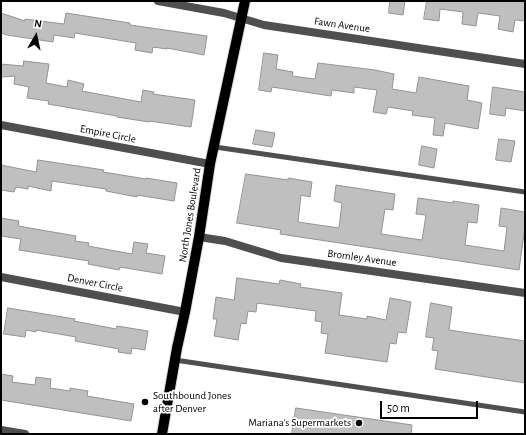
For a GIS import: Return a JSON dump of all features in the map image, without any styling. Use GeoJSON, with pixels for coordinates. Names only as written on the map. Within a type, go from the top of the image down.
{"type":"FeatureCollection","features":[{"type":"Feature","properties":{"kind":"main road","name":"North Jones Boulevard"},"geometry":{"type":"LineString","coordinates":[[162,434],[199,237],[210,164],[215,147],[245,1]]}},
{"type":"Feature","properties":{"kind":"street","name":"Fawn Avenue"},"geometry":{"type":"LineString","coordinates":[[158,1],[224,13],[264,25],[525,64]]}},
{"type":"Feature","properties":{"kind":"street","name":"Empire Circle"},"geometry":{"type":"LineString","coordinates":[[1,125],[210,164]]}},
{"type":"Feature","properties":{"kind":"street","name":"Bromley Avenue"},"geometry":{"type":"LineString","coordinates":[[199,237],[225,241],[281,258],[525,293]]}},
{"type":"Feature","properties":{"kind":"street","name":"Denver Circle"},"geometry":{"type":"LineString","coordinates":[[1,277],[185,312]]}},
{"type":"Feature","properties":{"kind":"street"},"geometry":{"type":"LineString","coordinates":[[1,430],[25,434]]}},
{"type":"Feature","properties":{"kind":"lane"},"geometry":{"type":"LineString","coordinates":[[215,147],[525,192]]}},
{"type":"Feature","properties":{"kind":"lane"},"geometry":{"type":"LineString","coordinates":[[175,360],[525,412]]}},
{"type":"Feature","properties":{"kind":"building"},"geometry":{"type":"Polygon","coordinates":[[[390,1],[405,1],[403,15],[389,13],[390,1]]]}},
{"type":"Feature","properties":{"kind":"building"},"geometry":{"type":"Polygon","coordinates":[[[427,1],[525,2],[525,21],[515,20],[513,32],[498,29],[500,16],[478,13],[476,26],[462,24],[463,12],[440,9],[439,21],[424,19],[427,1]]]}},
{"type":"Feature","properties":{"kind":"building"},"geometry":{"type":"Polygon","coordinates":[[[1,13],[25,21],[25,19],[64,24],[66,13],[130,23],[130,25],[207,36],[204,55],[153,47],[152,53],[135,50],[136,43],[75,33],[74,38],[54,35],[53,42],[7,35],[1,33],[1,13]]]}},
{"type":"Feature","properties":{"kind":"building"},"geometry":{"type":"Polygon","coordinates":[[[264,53],[278,55],[276,69],[293,72],[292,76],[315,79],[318,63],[375,70],[394,74],[392,89],[416,93],[419,77],[469,86],[467,100],[482,103],[478,129],[445,123],[443,136],[433,135],[435,118],[412,115],[413,111],[388,107],[386,114],[373,112],[377,90],[354,87],[354,93],[332,90],[331,96],[272,87],[271,92],[259,90],[264,53]]]}},
{"type":"Feature","properties":{"kind":"building"},"geometry":{"type":"Polygon","coordinates":[[[24,61],[49,64],[46,83],[67,87],[68,80],[84,84],[82,91],[141,102],[143,90],[154,92],[153,94],[195,100],[191,127],[117,117],[48,104],[49,101],[27,98],[29,87],[14,84],[15,76],[1,77],[1,64],[23,66],[24,61]]]}},
{"type":"Feature","properties":{"kind":"building"},"geometry":{"type":"Polygon","coordinates":[[[493,87],[525,92],[525,111],[506,108],[505,116],[490,114],[493,87]]]}},
{"type":"Feature","properties":{"kind":"building"},"geometry":{"type":"Polygon","coordinates":[[[256,130],[275,133],[272,147],[253,144],[256,130]]]}},
{"type":"Feature","properties":{"kind":"building"},"geometry":{"type":"Polygon","coordinates":[[[499,139],[515,141],[511,162],[496,160],[499,139]]]}},
{"type":"Feature","properties":{"kind":"building"},"geometry":{"type":"Polygon","coordinates":[[[422,146],[437,149],[434,168],[419,165],[422,146]]]}},
{"type":"Feature","properties":{"kind":"building"},"geometry":{"type":"Polygon","coordinates":[[[38,160],[104,170],[103,172],[177,183],[174,201],[137,195],[137,197],[106,191],[106,189],[52,181],[51,191],[28,186],[28,189],[16,187],[14,192],[1,190],[1,165],[36,172],[38,160]]]}},
{"type":"Feature","properties":{"kind":"building"},"geometry":{"type":"Polygon","coordinates":[[[246,174],[312,182],[310,197],[301,195],[298,222],[339,228],[342,203],[334,201],[336,185],[395,194],[393,210],[385,209],[381,234],[422,240],[426,215],[416,214],[418,198],[479,205],[477,223],[468,222],[465,245],[504,251],[507,227],[499,226],[501,208],[525,212],[525,227],[519,270],[280,234],[281,230],[237,223],[246,174]]]}},
{"type":"Feature","properties":{"kind":"building"},"geometry":{"type":"Polygon","coordinates":[[[1,218],[19,221],[18,226],[76,236],[75,241],[89,243],[88,246],[132,254],[134,242],[148,244],[146,253],[165,256],[162,274],[120,267],[119,270],[88,264],[89,261],[19,250],[21,239],[1,236],[1,218]]]}},
{"type":"Feature","properties":{"kind":"building"},"geometry":{"type":"Polygon","coordinates":[[[237,278],[279,284],[280,280],[301,284],[300,287],[342,293],[339,315],[367,319],[367,316],[386,320],[390,298],[411,302],[406,333],[398,332],[396,344],[390,343],[387,362],[325,353],[328,334],[321,333],[322,322],[315,321],[316,311],[257,303],[256,312],[248,311],[246,324],[241,323],[238,340],[214,336],[217,319],[213,319],[216,297],[234,300],[237,278]]]}},
{"type":"Feature","properties":{"kind":"building"},"geometry":{"type":"Polygon","coordinates":[[[431,303],[452,307],[449,330],[525,341],[525,383],[435,369],[438,351],[432,350],[434,338],[426,337],[431,303]]]}},
{"type":"Feature","properties":{"kind":"building"},"geometry":{"type":"Polygon","coordinates":[[[8,308],[75,319],[74,321],[116,329],[117,326],[148,331],[145,350],[132,348],[131,354],[118,352],[119,349],[75,341],[76,337],[36,330],[36,332],[26,330],[25,337],[4,334],[8,308]]]}},
{"type":"Feature","properties":{"kind":"building"},"geometry":{"type":"Polygon","coordinates":[[[1,374],[13,376],[12,382],[35,385],[36,377],[51,379],[50,388],[70,391],[70,388],[88,391],[87,396],[134,404],[131,421],[1,400],[1,374]]]}},
{"type":"Feature","properties":{"kind":"building","name":"Mariana's Supermarkets"},"geometry":{"type":"Polygon","coordinates":[[[296,408],[412,425],[411,434],[292,434],[296,408]]]}},
{"type":"Feature","properties":{"kind":"place","name":"Southbound Jones after Denver"},"geometry":{"type":"Point","coordinates":[145,402]}},
{"type":"Feature","properties":{"kind":"place","name":"Mariana's Supermarkets"},"geometry":{"type":"Point","coordinates":[359,423]}}]}
